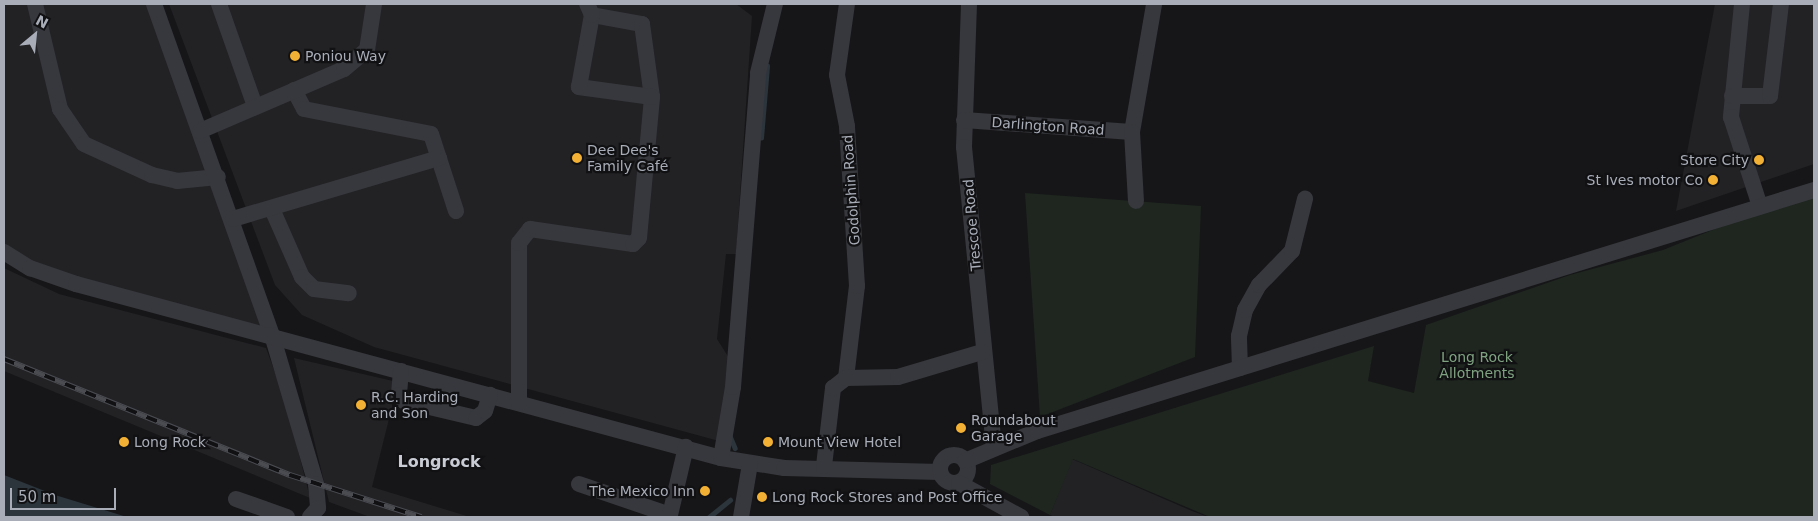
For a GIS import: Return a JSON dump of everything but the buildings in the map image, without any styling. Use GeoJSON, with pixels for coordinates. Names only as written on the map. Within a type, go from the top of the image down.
{"type":"FeatureCollection","features":[{"type":"Feature","properties":{"kind":"street"},"geometry":{"type":"LineString","coordinates":[[35,4],[60,109],[84,144],[152,175],[177,181],[218,177]]}},
{"type":"Feature","properties":{"kind":"street"},"geometry":{"type":"LineString","coordinates":[[154,4],[218,177],[272,335],[316,484],[318,508],[310,517]]}},
{"type":"Feature","properties":{"kind":"street"},"geometry":{"type":"LineString","coordinates":[[219,4],[255,106]]}},
{"type":"Feature","properties":{"kind":"street"},"geometry":{"type":"LineString","coordinates":[[200,131],[344,69],[367,50],[374,4]]}},
{"type":"Feature","properties":{"kind":"street"},"geometry":{"type":"LineString","coordinates":[[721,458],[733,387],[758,73],[775,4]]}},
{"type":"Feature","properties":{"kind":"street","name":"Godolphin Road"},"geometry":{"type":"LineString","coordinates":[[846,378],[857,286],[847,126],[837,75],[847,4]]}},
{"type":"Feature","properties":{"kind":"street","name":"Trescoe Road"},"geometry":{"type":"LineString","coordinates":[[968,4],[964,120],[982,352],[994,446]]}},
{"type":"Feature","properties":{"kind":"street"},"geometry":{"type":"LineString","coordinates":[[1136,201],[1132,132],[1154,4]]}},
{"type":"Feature","properties":{"kind":"street"},"geometry":{"type":"LineString","coordinates":[[1742,4],[1732,96],[1734,135],[1760,206]]}},
{"type":"Feature","properties":{"kind":"street"},"geometry":{"type":"LineString","coordinates":[[1732,96],[1770,96],[1781,4]]}},
{"type":"Feature","properties":{"kind":"street"},"geometry":{"type":"LineString","coordinates":[[519,403],[519,243],[530,229],[633,244],[639,238],[652,97],[642,24],[589,9],[579,87],[652,97]]}},
{"type":"Feature","properties":{"kind":"street"},"geometry":{"type":"LineString","coordinates":[[294,90],[304,109],[431,134],[456,210]]}},
{"type":"Feature","properties":{"kind":"street","name":"Darlington Road"},"geometry":{"type":"LineString","coordinates":[[964,120],[1132,132]]}},
{"type":"Feature","properties":{"kind":"street"},"geometry":{"type":"LineString","coordinates":[[232,219],[272,209],[439,158]]}},
{"type":"Feature","properties":{"kind":"street"},"geometry":{"type":"LineString","coordinates":[[940,472],[948,456],[966,461],[994,446],[1814,190]]}},
{"type":"Feature","properties":{"kind":"street"},"geometry":{"type":"LineString","coordinates":[[1240,368],[1239,336],[1245,310],[1259,285],[1292,251],[1305,199]]}},
{"type":"Feature","properties":{"kind":"street"},"geometry":{"type":"LineString","coordinates":[[272,209],[302,277],[314,289],[349,294]]}},
{"type":"Feature","properties":{"kind":"street"},"geometry":{"type":"LineString","coordinates":[[4,252],[30,268],[76,284],[272,335],[721,458],[750,464],[940,472],[949,482],[959,482],[1022,517]]}},
{"type":"Feature","properties":{"kind":"street"},"geometry":{"type":"LineString","coordinates":[[824,466],[833,388],[846,378],[898,377],[982,352]]}},
{"type":"Feature","properties":{"kind":"street"},"geometry":{"type":"LineString","coordinates":[[401,370],[399,395],[404,401],[476,418],[485,411],[490,395]]}},
{"type":"Feature","properties":{"kind":"street"},"geometry":{"type":"LineString","coordinates":[[579,484],[670,515],[686,448]]}},
{"type":"Feature","properties":{"kind":"street"},"geometry":{"type":"LineString","coordinates":[[959,482],[967,475],[966,461]]}},
{"type":"Feature","properties":{"kind":"street"},"geometry":{"type":"LineString","coordinates":[[741,517],[750,464]]}},
{"type":"Feature","properties":{"kind":"street"},"geometry":{"type":"LineString","coordinates":[[236,499],[287,517]]}},
{"type":"Feature","properties":{"kind":"shaded area"},"geometry":{"type":"Polygon","coordinates":[[[4,4],[154,4],[272,335],[76,284],[4,252],[4,4]]]}},
{"type":"Feature","properties":{"kind":"shaded area"},"geometry":{"type":"Polygon","coordinates":[[[169,4],[736,4],[752,16],[736,254],[726,254],[717,339],[729,358],[719,441],[374,347],[302,315],[275,285],[169,4]]]}},
{"type":"Feature","properties":{"kind":"shaded area"},"geometry":{"type":"Polygon","coordinates":[[[1715,4],[1814,4],[1814,164],[1676,211],[1715,4]]]}},
{"type":"Feature","properties":{"kind":"shaded area"},"geometry":{"type":"Polygon","coordinates":[[[4,268],[59,294],[266,348],[286,402],[310,498],[4,371],[4,268]]]}},
{"type":"Feature","properties":{"kind":"shaded area"},"geometry":{"type":"Polygon","coordinates":[[[294,358],[393,381],[392,407],[372,487],[470,517],[370,517],[329,502],[294,358]]]}},
{"type":"Feature","properties":{"kind":"shaded area"},"geometry":{"type":"Polygon","coordinates":[[[1072,459],[1208,517],[1055,517],[1050,515],[1072,459]]]}},
{"type":"Feature","properties":{"kind":"shaded area"},"geometry":{"type":"Polygon","coordinates":[[[4,475],[55,495],[127,517],[4,517],[4,475]]]}},
{"type":"Feature","properties":{"kind":"green space","name":"Long Rock Allotments"},"geometry":{"type":"Polygon","coordinates":[[[1814,189],[1814,517],[1210,517],[1073,459],[1050,515],[990,484],[991,465],[1374,346],[1368,381],[1414,393],[1426,325],[1570,275],[1663,250],[1814,189]]]}},
{"type":"Feature","properties":{"kind":"green space"},"geometry":{"type":"Polygon","coordinates":[[[1025,193],[1201,206],[1195,357],[1040,417],[1025,193]]]}},
{"type":"Feature","properties":{"kind":"waterway"},"geometry":{"type":"LineString","coordinates":[[761,138],[767,66]]}},
{"type":"Feature","properties":{"kind":"waterway"},"geometry":{"type":"LineString","coordinates":[[730,436],[735,448]]}},
{"type":"Feature","properties":{"kind":"waterway"},"geometry":{"type":"LineString","coordinates":[[709,517],[730,500]]}},
{"type":"Feature","properties":{"kind":"railway"},"geometry":{"type":"LineString","coordinates":[[4,359],[290,475],[421,517]]}},
{"type":"Feature","properties":{"kind":"place","name":"Poniou Way"},"geometry":{"type":"Point","coordinates":[295,56]}},
{"type":"Feature","properties":{"kind":"place","name":"Dee Dee's Family Café"},"geometry":{"type":"Point","coordinates":[577,158]}},
{"type":"Feature","properties":{"kind":"place","name":"Store City"},"geometry":{"type":"Point","coordinates":[1759,160]}},
{"type":"Feature","properties":{"kind":"place","name":"St Ives motor Co"},"geometry":{"type":"Point","coordinates":[1713,180]}},
{"type":"Feature","properties":{"kind":"place","name":"R.C. Harding and Son"},"geometry":{"type":"Point","coordinates":[361,405]}},
{"type":"Feature","properties":{"kind":"place","name":"Roundabout Garage"},"geometry":{"type":"Point","coordinates":[961,428]}},
{"type":"Feature","properties":{"kind":"place","name":"Long Rock"},"geometry":{"type":"Point","coordinates":[124,442]}},
{"type":"Feature","properties":{"kind":"place","name":"Mount View Hotel"},"geometry":{"type":"Point","coordinates":[768,442]}},
{"type":"Feature","properties":{"kind":"place","name":"The Mexico Inn"},"geometry":{"type":"Point","coordinates":[705,491]}},
{"type":"Feature","properties":{"kind":"place","name":"Long Rock Stores and Post Office"},"geometry":{"type":"Point","coordinates":[762,497]}},
{"type":"Feature","properties":{"kind":"district","name":"Longrock"},"geometry":{"type":"Point","coordinates":[439,462]}}]}
